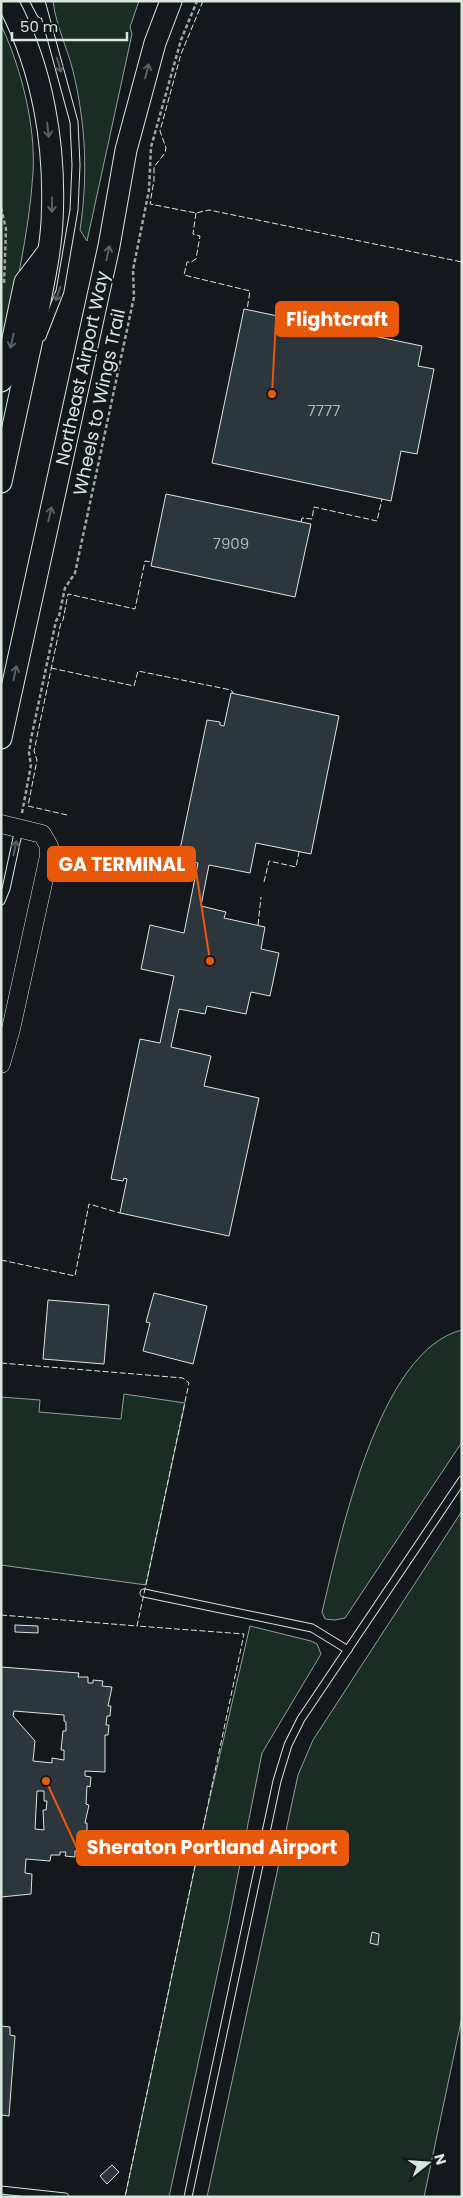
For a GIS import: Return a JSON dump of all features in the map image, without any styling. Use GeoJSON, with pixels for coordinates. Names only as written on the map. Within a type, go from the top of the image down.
{"type":"FeatureCollection","features":[{"type":"Feature","properties":{"kind":"main road"},"geometry":{"type":"LineString","coordinates":[[1,482],[49,250],[53,191],[48,126],[42,95],[14,15],[7,1]]}},
{"type":"Feature","properties":{"kind":"main road","name":"Northeast Airport Way"},"geometry":{"type":"LineString","coordinates":[[1,738],[109,246],[126,150],[155,43],[171,1]]}},
{"type":"Feature","properties":{"kind":"main road"},"geometry":{"type":"LineString","coordinates":[[1,381],[5,376],[25,282],[49,250]]}},
{"type":"Feature","properties":{"kind":"street"},"geometry":{"type":"LineString","coordinates":[[1,824],[42,834],[49,846],[49,856],[11,1029],[1,1064]]}},
{"type":"Feature","properties":{"kind":"lane"},"geometry":{"type":"LineString","coordinates":[[34,1],[49,30]]}},
{"type":"Feature","properties":{"kind":"lane"},"geometry":{"type":"LineString","coordinates":[[20,392],[60,291],[74,210],[76,165],[74,122],[40,1]]}},
{"type":"Feature","properties":{"kind":"lane"},"geometry":{"type":"LineString","coordinates":[[1,901],[6,889],[19,828]]}},
{"type":"Feature","properties":{"kind":"lane"},"geometry":{"type":"LineString","coordinates":[[188,2197],[280,1772],[288,1745],[301,1719],[462,1480]]}},
{"type":"Feature","properties":{"kind":"lane"},"geometry":{"type":"LineString","coordinates":[[144,1593],[312,1628],[348,1650]]}},
{"type":"Feature","properties":{"kind":"lane"},"geometry":{"type":"LineString","coordinates":[[1,2190],[65,2197]]}},
{"type":"Feature","properties":{"kind":"path","name":"Wheels to Wings Trail"},"geometry":{"type":"LineString","coordinates":[[23,808],[31,764],[28,753],[56,621],[59,616],[65,588],[75,573],[134,296],[133,270],[149,190],[151,148],[178,48],[197,1]]}},
{"type":"Feature","properties":{"kind":"path"},"geometry":{"type":"LineString","coordinates":[[1,208],[6,229],[4,291]]}},
{"type":"Feature","properties":{"kind":"green space"},"geometry":{"type":"Polygon","coordinates":[[[53,1],[139,1],[130,27],[132,34],[87,241],[80,230],[85,170],[81,111],[73,71],[53,1]]]}},
{"type":"Feature","properties":{"kind":"green space"},"geometry":{"type":"Polygon","coordinates":[[[1,25],[15,59],[26,97],[32,136],[33,173],[25,242],[1,357],[1,25]]]}},
{"type":"Feature","properties":{"kind":"green space"},"geometry":{"type":"Polygon","coordinates":[[[462,1330],[462,1442],[345,1618],[325,1619],[322,1612],[352,1496],[367,1451],[386,1409],[407,1372],[433,1345],[462,1330]]]}},
{"type":"Feature","properties":{"kind":"green space"},"geometry":{"type":"Polygon","coordinates":[[[124,1394],[185,1403],[146,1585],[1,1565],[1,1397],[40,1400],[39,1412],[121,1419],[124,1394]]]}},
{"type":"Feature","properties":{"kind":"green space"},"geometry":{"type":"Polygon","coordinates":[[[462,1511],[462,2017],[424,2197],[207,2197],[298,1775],[313,1740],[462,1511]]]}},
{"type":"Feature","properties":{"kind":"green space"},"geometry":{"type":"Polygon","coordinates":[[[250,1626],[311,1641],[317,1644],[321,1654],[262,1753],[228,1925],[169,2197],[125,2197],[207,1810],[250,1626]]]}},
{"type":"Feature","properties":{"kind":"building"},"geometry":{"type":"Polygon","coordinates":[[[244,309],[422,346],[418,366],[434,369],[417,454],[401,451],[391,501],[212,463],[244,309]]]}},
{"type":"Feature","properties":{"kind":"building"},"geometry":{"type":"Polygon","coordinates":[[[166,494],[311,524],[295,597],[151,566],[166,494]]]}},
{"type":"Feature","properties":{"kind":"building"},"geometry":{"type":"Polygon","coordinates":[[[231,693],[339,716],[311,854],[256,843],[250,873],[209,865],[201,906],[226,912],[224,918],[265,927],[261,949],[279,953],[270,996],[251,992],[246,1014],[207,1006],[205,1014],[179,1009],[171,1047],[211,1056],[204,1086],[259,1098],[229,1236],[120,1213],[127,1179],[124,1178],[123,1181],[111,1179],[140,1039],[160,1043],[174,976],[141,969],[150,925],[184,933],[198,863],[178,859],[207,720],[220,722],[220,725],[224,726],[231,693]]]}},
{"type":"Feature","properties":{"kind":"building"},"geometry":{"type":"Polygon","coordinates":[[[154,1293],[207,1306],[193,1364],[143,1351],[150,1323],[146,1322],[154,1293]]]}},
{"type":"Feature","properties":{"kind":"building"},"geometry":{"type":"Polygon","coordinates":[[[48,1300],[109,1305],[104,1364],[43,1359],[48,1300]]]}},
{"type":"Feature","properties":{"kind":"building"},"geometry":{"type":"Polygon","coordinates":[[[15,1625],[38,1626],[38,1633],[15,1632],[15,1625]]]}},
{"type":"Feature","properties":{"kind":"building"},"geometry":{"type":"Polygon","coordinates":[[[1,1667],[79,1673],[78,1677],[88,1677],[88,1683],[93,1683],[93,1680],[103,1681],[102,1686],[112,1687],[108,1706],[111,1706],[110,1716],[107,1716],[106,1725],[109,1725],[108,1735],[105,1735],[105,1772],[85,1771],[85,1776],[91,1777],[90,1787],[87,1786],[86,1804],[89,1805],[85,1823],[87,1823],[87,1833],[84,1833],[85,1852],[75,1851],[75,1857],[65,1856],[66,1852],[60,1852],[60,1855],[51,1855],[50,1861],[26,1859],[25,1873],[32,1874],[31,1894],[1,1897],[1,1667]],[[14,1711],[13,1716],[35,1741],[33,1761],[52,1763],[52,1758],[64,1760],[64,1750],[61,1750],[63,1731],[66,1731],[64,1715],[14,1711]],[[37,1791],[35,1829],[44,1830],[43,1810],[46,1810],[47,1801],[44,1801],[44,1791],[37,1791]]]}},
{"type":"Feature","properties":{"kind":"building"},"geometry":{"type":"Polygon","coordinates":[[[372,1932],[379,1934],[378,1945],[370,1943],[372,1932]]]}},
{"type":"Feature","properties":{"kind":"building"},"geometry":{"type":"Polygon","coordinates":[[[1,2026],[10,2027],[10,2035],[15,2036],[9,2116],[1,2115],[1,2026]]]}},
{"type":"Feature","properties":{"kind":"building"},"geometry":{"type":"Polygon","coordinates":[[[112,2165],[119,2172],[107,2184],[100,2176],[112,2165]]]}},
{"type":"Feature","properties":{"kind":"fence"},"geometry":{"type":"LineString","coordinates":[[203,1],[181,54],[160,131],[166,148],[165,153],[154,167],[150,204],[196,213],[209,210],[462,262]]}},
{"type":"Feature","properties":{"kind":"fence"},"geometry":{"type":"LineString","coordinates":[[196,213],[193,234],[200,236],[196,259],[187,262],[184,275],[250,291],[247,310]]}},
{"type":"Feature","properties":{"kind":"fence"},"geometry":{"type":"LineString","coordinates":[[301,522],[302,518],[312,519],[314,507],[377,521],[382,499]]}},
{"type":"Feature","properties":{"kind":"fence"},"geometry":{"type":"LineString","coordinates":[[67,815],[28,806],[37,760],[34,751],[68,594],[135,609],[145,561],[152,562]]}},
{"type":"Feature","properties":{"kind":"fence"},"geometry":{"type":"LineString","coordinates":[[51,668],[134,686],[138,671],[231,690],[234,694]]}},
{"type":"Feature","properties":{"kind":"fence"},"geometry":{"type":"LineString","coordinates":[[264,882],[269,861],[296,867],[299,852]]}},
{"type":"Feature","properties":{"kind":"fence"},"geometry":{"type":"LineString","coordinates":[[258,925],[261,897]]}},
{"type":"Feature","properties":{"kind":"fence"},"geometry":{"type":"LineString","coordinates":[[1,1260],[75,1276],[89,1204],[120,1213]]}},
{"type":"Feature","properties":{"kind":"fence"},"geometry":{"type":"LineString","coordinates":[[1,1363],[183,1378],[189,1383],[137,1626],[244,1634],[125,2197]]}},
{"type":"Feature","properties":{"kind":"fence"},"geometry":{"type":"LineString","coordinates":[[1,1615],[137,1626]]}},
{"type":"Feature","properties":{"kind":"place","name":"Flightcraft"},"geometry":{"type":"Point","coordinates":[272,394]}},
{"type":"Feature","properties":{"kind":"place","name":"GA TERMINAL"},"geometry":{"type":"Point","coordinates":[210,961]}},
{"type":"Feature","properties":{"kind":"place","name":"Sheraton Portland Airport"},"geometry":{"type":"Point","coordinates":[46,1781]}}]}
